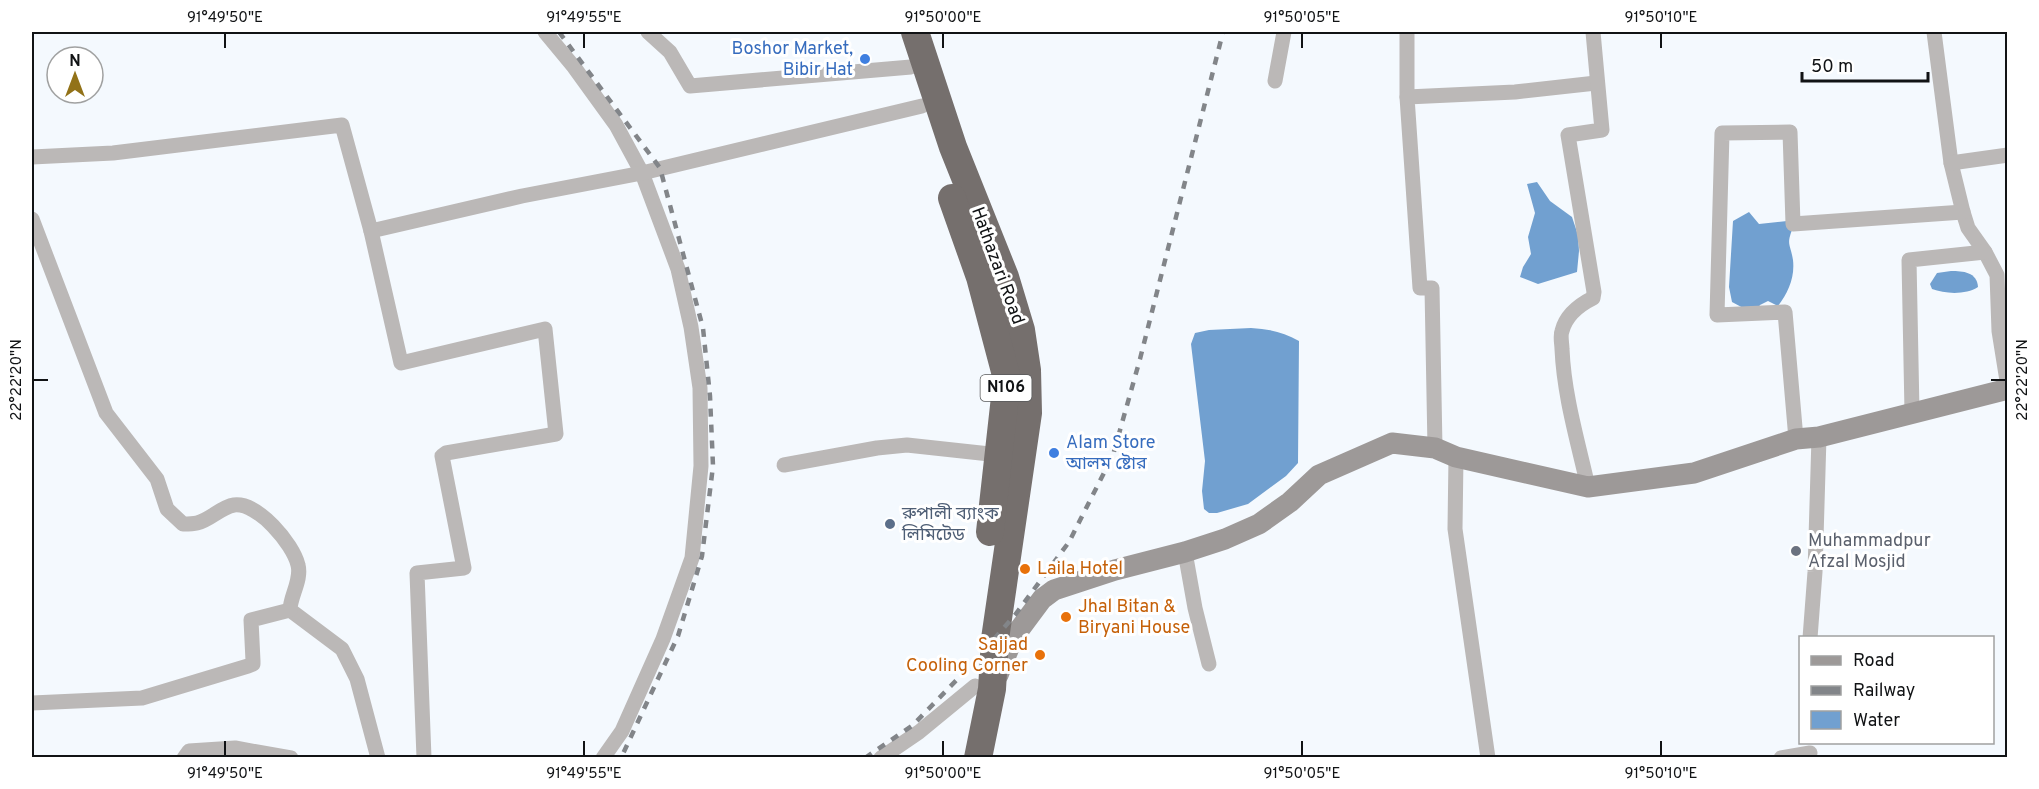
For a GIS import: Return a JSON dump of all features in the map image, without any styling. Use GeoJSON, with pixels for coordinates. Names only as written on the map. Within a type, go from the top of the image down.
{"type":"FeatureCollection","features":[{"type":"Feature","properties":{"kind":"highway","name":"Hathazari Road"},"geometry":{"type":"LineString","coordinates":[[899,32],[980,277],[1007,379],[981,602],[983,687],[978,758]]}},
{"type":"Feature","properties":{"kind":"highway","name":"Hathazari Road"},"geometry":{"type":"LineString","coordinates":[[915,32],[953,147],[1005,277],[1021,330],[1028,370],[1028,413],[995,639],[962,758]]}},
{"type":"Feature","properties":{"kind":"street"},"geometry":{"type":"LineString","coordinates":[[545,32],[574,67],[616,125],[642,173],[678,269],[691,327],[700,388],[701,466],[692,558],[658,650],[622,731],[603,758]]}},
{"type":"Feature","properties":{"kind":"street"},"geometry":{"type":"LineString","coordinates":[[648,32],[670,52],[690,86],[911,67]]}},
{"type":"Feature","properties":{"kind":"street"},"geometry":{"type":"LineString","coordinates":[[1275,81],[1284,32]]}},
{"type":"Feature","properties":{"kind":"street"},"geometry":{"type":"LineString","coordinates":[[1407,32],[1407,97],[1420,288],[1432,288],[1435,448]]}},
{"type":"Feature","properties":{"kind":"street"},"geometry":{"type":"LineString","coordinates":[[1588,487],[1567,394],[1561,332],[1572,313],[1580,304],[1593,298],[1594,292],[1568,135],[1602,130],[1593,32]]}},
{"type":"Feature","properties":{"kind":"street"},"geometry":{"type":"LineString","coordinates":[[881,758],[983,687],[1042,599],[1054,590],[1114,570],[1225,539],[1259,524],[1290,502],[1318,475],[1392,443],[1435,448],[1456,457],[1588,487],[1694,473],[1796,439],[1819,437],[2007,388],[1997,275],[1968,228],[1963,212],[1951,163],[1934,32]]}},
{"type":"Feature","properties":{"kind":"street"},"geometry":{"type":"LineString","coordinates":[[1407,97],[1515,92],[1596,83]]}},
{"type":"Feature","properties":{"kind":"street"},"geometry":{"type":"LineString","coordinates":[[370,231],[522,196],[642,173],[922,106]]}},
{"type":"Feature","properties":{"kind":"street"},"geometry":{"type":"LineString","coordinates":[[32,157],[113,153],[342,125],[401,363],[544,329],[556,434],[446,453],[442,456],[464,568],[417,573],[424,758]]}},
{"type":"Feature","properties":{"kind":"street"},"geometry":{"type":"LineString","coordinates":[[1796,439],[1785,312],[1717,315],[1722,133],[1790,132],[1793,224],[1963,212]]}},
{"type":"Feature","properties":{"kind":"street"},"geometry":{"type":"LineString","coordinates":[[1951,163],[2007,155]]}},
{"type":"Feature","properties":{"kind":"street"},"geometry":{"type":"LineString","coordinates":[[32,219],[106,413],[158,479],[167,509],[183,524],[198,523],[234,505],[249,507],[268,520],[289,546],[299,566],[290,601],[290,610]]}},
{"type":"Feature","properties":{"kind":"street"},"geometry":{"type":"LineString","coordinates":[[1912,412],[1909,260],[1984,252]]}},
{"type":"Feature","properties":{"kind":"street"},"geometry":{"type":"LineString","coordinates":[[1810,636],[1815,572],[1819,437]]}},
{"type":"Feature","properties":{"kind":"street"},"geometry":{"type":"LineString","coordinates":[[784,465],[877,448],[908,446],[999,455]]}},
{"type":"Feature","properties":{"kind":"street"},"geometry":{"type":"LineString","coordinates":[[1456,457],[1455,529],[1488,758]]}},
{"type":"Feature","properties":{"kind":"street"},"geometry":{"type":"LineString","coordinates":[[1185,552],[1195,608],[1209,664]]}},
{"type":"Feature","properties":{"kind":"street"},"geometry":{"type":"LineString","coordinates":[[32,703],[142,698],[248,666],[253,664],[251,620],[290,610]]}},
{"type":"Feature","properties":{"kind":"street"},"geometry":{"type":"LineString","coordinates":[[290,610],[342,649],[357,679],[378,758]]}},
{"type":"Feature","properties":{"kind":"street"},"geometry":{"type":"LineString","coordinates":[[184,758],[189,751],[234,748],[291,758]]}},
{"type":"Feature","properties":{"kind":"street"},"geometry":{"type":"LineString","coordinates":[[1781,758],[1810,751]]}},
{"type":"Feature","properties":{"kind":"water"},"geometry":{"type":"Polygon","coordinates":[[[1537,182],[1550,201],[1572,217],[1578,235],[1579,251],[1577,272],[1538,284],[1520,277],[1531,254],[1528,237],[1535,213],[1527,184],[1537,182]]]}},
{"type":"Feature","properties":{"kind":"water"},"geometry":{"type":"Polygon","coordinates":[[[1749,212],[1759,224],[1787,221],[1793,227],[1789,241],[1793,260],[1792,279],[1778,306],[1768,301],[1760,305],[1757,310],[1747,310],[1732,302],[1729,287],[1733,221],[1749,212]]]}},
{"type":"Feature","properties":{"kind":"water"},"geometry":{"type":"Polygon","coordinates":[[[1951,271],[1972,275],[1978,287],[1955,293],[1932,289],[1930,284],[1937,273],[1951,271]]]}},
{"type":"Feature","properties":{"kind":"water"},"geometry":{"type":"Polygon","coordinates":[[[1251,328],[1276,331],[1299,341],[1298,463],[1286,476],[1248,504],[1209,513],[1204,509],[1202,491],[1205,461],[1191,344],[1195,333],[1251,328]]]}},
{"type":"Feature","properties":{"kind":"railway"},"geometry":{"type":"LineString","coordinates":[[559,32],[660,168],[703,328],[710,396],[713,466],[702,556],[678,636],[621,758]]}},
{"type":"Feature","properties":{"kind":"railway"},"geometry":{"type":"LineString","coordinates":[[865,758],[913,725],[975,661],[1015,615],[1069,542],[1113,455],[1140,359],[1223,32]]}},
{"type":"Feature","properties":{"kind":"place","name":"Boshor Market, Bibir Hat"},"geometry":{"type":"Point","coordinates":[865,59]}},
{"type":"Feature","properties":{"kind":"place","name":"Alam Store আলম ষ্টোর"},"geometry":{"type":"Point","coordinates":[1054,453]}},
{"type":"Feature","properties":{"kind":"place","name":"রুপালী ব্যাংক লিমিটেড"},"geometry":{"type":"Point","coordinates":[890,524]}},
{"type":"Feature","properties":{"kind":"place","name":"Muhammadpur Afzal Mosjid"},"geometry":{"type":"Point","coordinates":[1796,551]}},
{"type":"Feature","properties":{"kind":"place","name":"Laila Hotel"},"geometry":{"type":"Point","coordinates":[1025,569]}},
{"type":"Feature","properties":{"kind":"place","name":"Jhal Bitan & Biryani House"},"geometry":{"type":"Point","coordinates":[1066,617]}},
{"type":"Feature","properties":{"kind":"place","name":"Sajjad Cooling Corner"},"geometry":{"type":"Point","coordinates":[1040,655]}}]}
